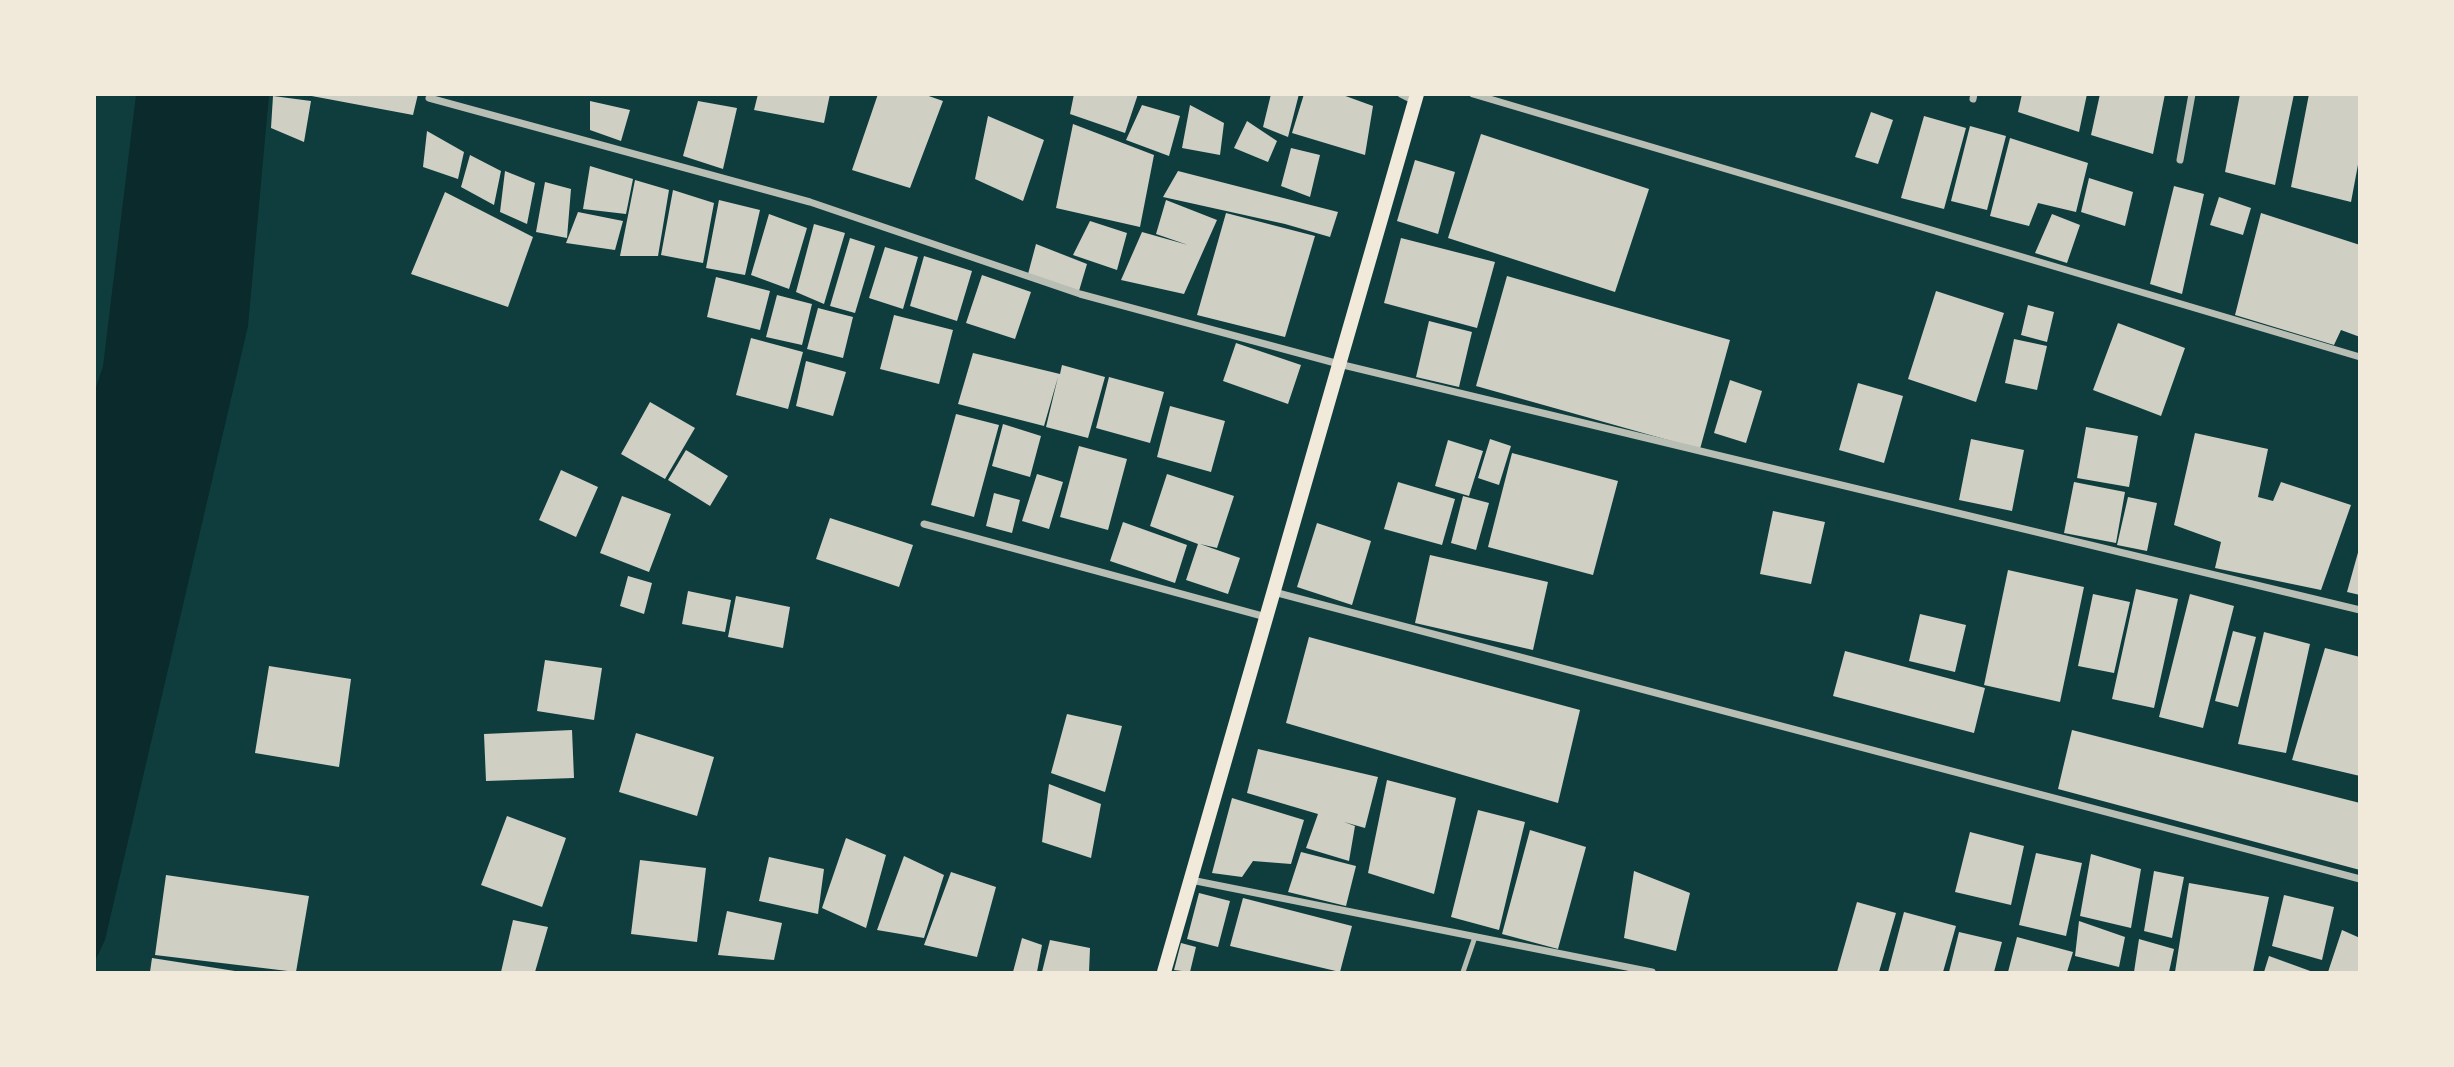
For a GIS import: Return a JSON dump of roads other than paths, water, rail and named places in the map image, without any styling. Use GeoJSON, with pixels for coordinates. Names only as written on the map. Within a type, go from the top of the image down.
{"type":"FeatureCollection","features":[{"type":"Feature","properties":{"kind":"main road"},"geometry":{"type":"LineString","coordinates":[[1164,972],[1417,98]]}},
{"type":"Feature","properties":{"kind":"street"},"geometry":{"type":"LineString","coordinates":[[1401,94],[1417,98]]}},
{"type":"Feature","properties":{"kind":"street"},"geometry":{"type":"LineString","coordinates":[[1473,94],[2360,357]]}},
{"type":"Feature","properties":{"kind":"street"},"geometry":{"type":"LineString","coordinates":[[2180,160],[2192,94]]}},
{"type":"Feature","properties":{"kind":"street"},"geometry":{"type":"LineString","coordinates":[[429,98],[810,202],[1080,294],[1339,364],[2360,610]]}},
{"type":"Feature","properties":{"kind":"street"},"geometry":{"type":"LineString","coordinates":[[924,524],[1266,617]]}},
{"type":"Feature","properties":{"kind":"street"},"geometry":{"type":"LineString","coordinates":[[1274,592],[2360,879]]}},
{"type":"Feature","properties":{"kind":"street"},"geometry":{"type":"LineString","coordinates":[[1191,880],[1652,972]]}},
{"type":"Feature","properties":{"kind":"lane"},"geometry":{"type":"LineString","coordinates":[[1463,972],[1475,937]]}},
{"type":"Feature","properties":{"kind":"water"},"geometry":{"type":"Polygon","coordinates":[[[136,95],[269,95],[248,326],[105,940],[95,961],[95,390],[103,366],[136,95]]]}}]}
